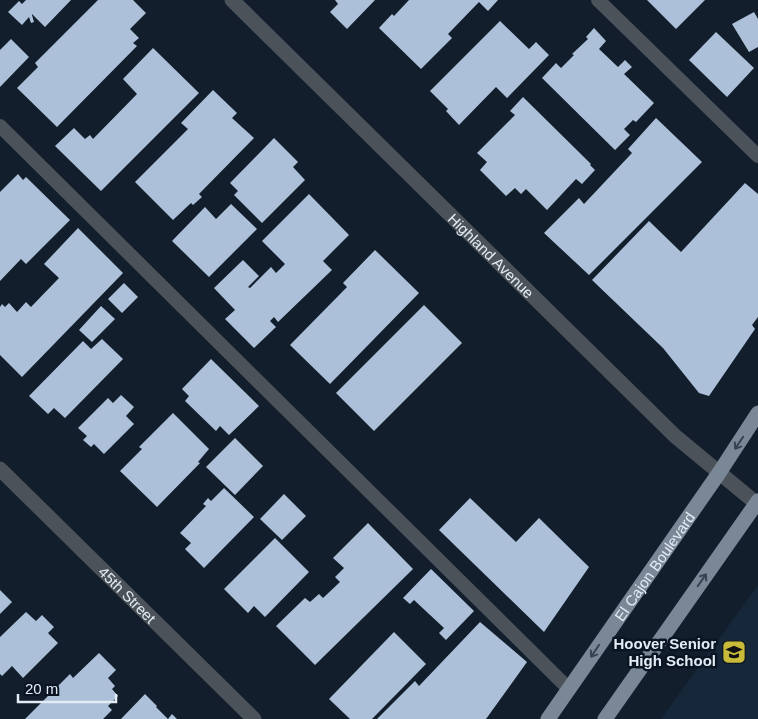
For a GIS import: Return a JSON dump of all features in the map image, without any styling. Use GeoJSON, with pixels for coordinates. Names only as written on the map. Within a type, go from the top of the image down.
{"type":"FeatureCollection","features":[{"type":"Feature","properties":{"kind":"main road","name":"El Cajon Boulevard"},"geometry":{"type":"LineString","coordinates":[[548,719],[719,473],[758,413]]}},
{"type":"Feature","properties":{"kind":"main road"},"geometry":{"type":"LineString","coordinates":[[605,719],[757,502]]}},
{"type":"Feature","properties":{"kind":"street","name":"Highland Avenue"},"geometry":{"type":"LineString","coordinates":[[232,0],[675,436],[757,502]]}},
{"type":"Feature","properties":{"kind":"street","name":"45th Street"},"geometry":{"type":"LineString","coordinates":[[0,469],[254,719]]}},
{"type":"Feature","properties":{"kind":"lane"},"geometry":{"type":"LineString","coordinates":[[598,0],[758,156]]}},
{"type":"Feature","properties":{"kind":"lane"},"geometry":{"type":"LineString","coordinates":[[0,126],[569,689]]}},
{"type":"Feature","properties":{"kind":"shaded area","name":"Hoover Senior High School"},"geometry":{"type":"Polygon","coordinates":[[[758,585],[758,719],[661,719],[758,585]]]}},
{"type":"Feature","properties":{"kind":"building"},"geometry":{"type":"Polygon","coordinates":[[[26,0],[71,0],[45,27],[32,14],[34,22],[31,23],[29,17],[22,25],[8,12],[19,1],[22,4],[26,0]]]}},
{"type":"Feature","properties":{"kind":"building"},"geometry":{"type":"Polygon","coordinates":[[[98,0],[133,0],[146,13],[130,29],[139,38],[133,43],[137,46],[57,127],[17,88],[38,67],[35,63],[98,0]]]}},
{"type":"Feature","properties":{"kind":"building"},"geometry":{"type":"Polygon","coordinates":[[[335,0],[375,0],[347,29],[330,12],[338,4],[335,0]]]}},
{"type":"Feature","properties":{"kind":"building"},"geometry":{"type":"Polygon","coordinates":[[[409,0],[498,0],[488,11],[479,2],[448,34],[452,38],[421,69],[379,28],[409,0]]]}},
{"type":"Feature","properties":{"kind":"building"},"geometry":{"type":"Polygon","coordinates":[[[647,0],[705,0],[676,29],[647,0]]]}},
{"type":"Feature","properties":{"kind":"building"},"geometry":{"type":"Polygon","coordinates":[[[754,12],[758,19],[758,47],[749,52],[732,24],[754,12]]]}},
{"type":"Feature","properties":{"kind":"building"},"geometry":{"type":"Polygon","coordinates":[[[500,21],[529,49],[536,42],[549,55],[507,98],[496,87],[459,125],[446,111],[448,109],[430,91],[500,21]]]}},
{"type":"Feature","properties":{"kind":"building"},"geometry":{"type":"Polygon","coordinates":[[[594,28],[606,41],[599,49],[618,67],[625,60],[632,67],[624,74],[654,103],[636,122],[633,120],[624,129],[630,135],[615,150],[542,78],[556,63],[561,68],[588,39],[586,37],[594,28]]]}},
{"type":"Feature","properties":{"kind":"building"},"geometry":{"type":"Polygon","coordinates":[[[716,32],[754,68],[727,97],[689,60],[716,32]]]}},
{"type":"Feature","properties":{"kind":"building"},"geometry":{"type":"Polygon","coordinates":[[[11,39],[29,57],[0,87],[0,50],[11,39]]]}},
{"type":"Feature","properties":{"kind":"building"},"geometry":{"type":"Polygon","coordinates":[[[153,48],[199,93],[101,191],[55,146],[74,128],[85,139],[90,135],[93,139],[137,94],[123,79],[153,48]]]}},
{"type":"Feature","properties":{"kind":"building"},"geometry":{"type":"Polygon","coordinates":[[[213,90],[237,113],[232,118],[254,138],[199,194],[202,197],[193,205],[191,203],[173,220],[135,182],[188,129],[181,123],[213,90]]]}},
{"type":"Feature","properties":{"kind":"building"},"geometry":{"type":"Polygon","coordinates":[[[523,97],[595,170],[582,184],[576,179],[547,210],[526,189],[521,194],[515,188],[506,196],[480,170],[487,162],[477,153],[515,115],[510,111],[523,97]]]}},
{"type":"Feature","properties":{"kind":"building"},"geometry":{"type":"Polygon","coordinates":[[[656,118],[702,162],[589,275],[544,233],[579,198],[584,204],[632,153],[628,149],[656,118]]]}},
{"type":"Feature","properties":{"kind":"building"},"geometry":{"type":"Polygon","coordinates":[[[274,138],[298,162],[293,167],[305,180],[262,223],[234,195],[238,191],[230,183],[274,138]]]}},
{"type":"Feature","properties":{"kind":"building"},"geometry":{"type":"Polygon","coordinates":[[[18,174],[23,180],[26,177],[70,220],[26,264],[21,259],[0,281],[0,192],[18,174]]]}},
{"type":"Feature","properties":{"kind":"building"},"geometry":{"type":"Polygon","coordinates":[[[745,183],[758,194],[758,317],[752,325],[755,329],[709,396],[699,393],[663,348],[592,280],[649,221],[681,252],[745,183]]]}},
{"type":"Feature","properties":{"kind":"building"},"geometry":{"type":"Polygon","coordinates":[[[309,194],[349,235],[323,261],[332,270],[278,322],[274,317],[270,321],[276,327],[254,348],[225,319],[235,310],[214,288],[243,260],[259,276],[248,287],[250,288],[271,267],[276,273],[285,264],[262,241],[309,194]]]}},
{"type":"Feature","properties":{"kind":"building"},"geometry":{"type":"Polygon","coordinates":[[[231,204],[257,229],[209,277],[172,241],[205,207],[216,219],[231,204]]]}},
{"type":"Feature","properties":{"kind":"building"},"geometry":{"type":"Polygon","coordinates":[[[78,228],[123,273],[22,377],[0,355],[0,307],[2,304],[5,307],[9,303],[17,312],[26,302],[31,307],[59,278],[44,264],[78,228]]]}},
{"type":"Feature","properties":{"kind":"building"},"geometry":{"type":"Polygon","coordinates":[[[375,250],[419,293],[330,384],[290,345],[347,287],[343,283],[375,250]]]}},
{"type":"Feature","properties":{"kind":"building"},"geometry":{"type":"Polygon","coordinates":[[[124,283],[138,297],[122,313],[108,299],[124,283]]]}},
{"type":"Feature","properties":{"kind":"building"},"geometry":{"type":"Polygon","coordinates":[[[424,305],[462,343],[374,431],[336,393],[424,305]]]}},
{"type":"Feature","properties":{"kind":"building"},"geometry":{"type":"Polygon","coordinates":[[[101,306],[115,319],[92,342],[79,330],[101,306]]]}},
{"type":"Feature","properties":{"kind":"building"},"geometry":{"type":"Polygon","coordinates":[[[102,339],[123,359],[65,418],[54,408],[48,414],[29,396],[83,341],[91,349],[102,339]]]}},
{"type":"Feature","properties":{"kind":"building"},"geometry":{"type":"Polygon","coordinates":[[[211,359],[259,406],[229,435],[220,426],[216,431],[185,401],[189,396],[182,389],[211,359]]]}},
{"type":"Feature","properties":{"kind":"building"},"geometry":{"type":"Polygon","coordinates":[[[121,395],[134,407],[126,416],[134,424],[104,454],[94,444],[91,447],[83,440],[87,436],[78,428],[108,398],[113,403],[121,395]]]}},
{"type":"Feature","properties":{"kind":"building"},"geometry":{"type":"Polygon","coordinates":[[[173,413],[209,449],[198,462],[200,463],[157,507],[120,471],[142,449],[139,447],[173,413]]]}},
{"type":"Feature","properties":{"kind":"building"},"geometry":{"type":"Polygon","coordinates":[[[235,438],[263,466],[235,495],[206,467],[235,438]]]}},
{"type":"Feature","properties":{"kind":"building"},"geometry":{"type":"Polygon","coordinates":[[[224,488],[254,517],[204,568],[185,549],[191,543],[180,533],[206,506],[203,504],[208,498],[211,501],[224,488]]]}},
{"type":"Feature","properties":{"kind":"building"},"geometry":{"type":"Polygon","coordinates":[[[284,494],[306,516],[282,540],[260,519],[284,494]]]}},
{"type":"Feature","properties":{"kind":"building"},"geometry":{"type":"Polygon","coordinates":[[[470,498],[516,542],[539,518],[589,567],[544,632],[439,530],[470,498]]]}},
{"type":"Feature","properties":{"kind":"building"},"geometry":{"type":"Polygon","coordinates":[[[368,523],[413,569],[315,665],[276,626],[305,598],[310,602],[319,594],[323,598],[340,582],[335,577],[344,568],[333,558],[368,523]]]}},
{"type":"Feature","properties":{"kind":"building"},"geometry":{"type":"Polygon","coordinates":[[[275,538],[309,572],[265,617],[254,606],[248,613],[224,589],[275,538]]]}},
{"type":"Feature","properties":{"kind":"building"},"geometry":{"type":"Polygon","coordinates":[[[431,569],[474,611],[446,640],[439,633],[444,628],[414,600],[410,604],[403,598],[431,569]]]}},
{"type":"Feature","properties":{"kind":"building"},"geometry":{"type":"Polygon","coordinates":[[[0,590],[12,602],[0,614],[0,590]]]}},
{"type":"Feature","properties":{"kind":"building"},"geometry":{"type":"Polygon","coordinates":[[[26,612],[36,621],[42,615],[54,627],[48,633],[58,643],[23,678],[12,666],[2,676],[0,674],[0,637],[26,612]]]}},
{"type":"Feature","properties":{"kind":"building"},"geometry":{"type":"Polygon","coordinates":[[[480,622],[527,662],[486,719],[377,719],[415,681],[419,686],[480,622]]]}},
{"type":"Feature","properties":{"kind":"building"},"geometry":{"type":"Polygon","coordinates":[[[394,632],[426,664],[372,719],[350,719],[329,699],[394,632]]]}},
{"type":"Feature","properties":{"kind":"building"},"geometry":{"type":"Polygon","coordinates":[[[99,653],[116,670],[108,678],[115,686],[112,689],[118,696],[108,706],[112,710],[103,719],[25,719],[70,674],[73,678],[99,653]]]}},
{"type":"Feature","properties":{"kind":"building"},"geometry":{"type":"Polygon","coordinates":[[[145,694],[168,719],[121,719],[145,694]]]}},
{"type":"Feature","properties":{"kind":"building"},"geometry":{"type":"Polygon","coordinates":[[[172,714],[177,719],[168,719],[172,714]]]}},
{"type":"Feature","properties":{"kind":"place","name":"Hoover Senior High School"},"geometry":{"type":"Point","coordinates":[734,652]}}]}
